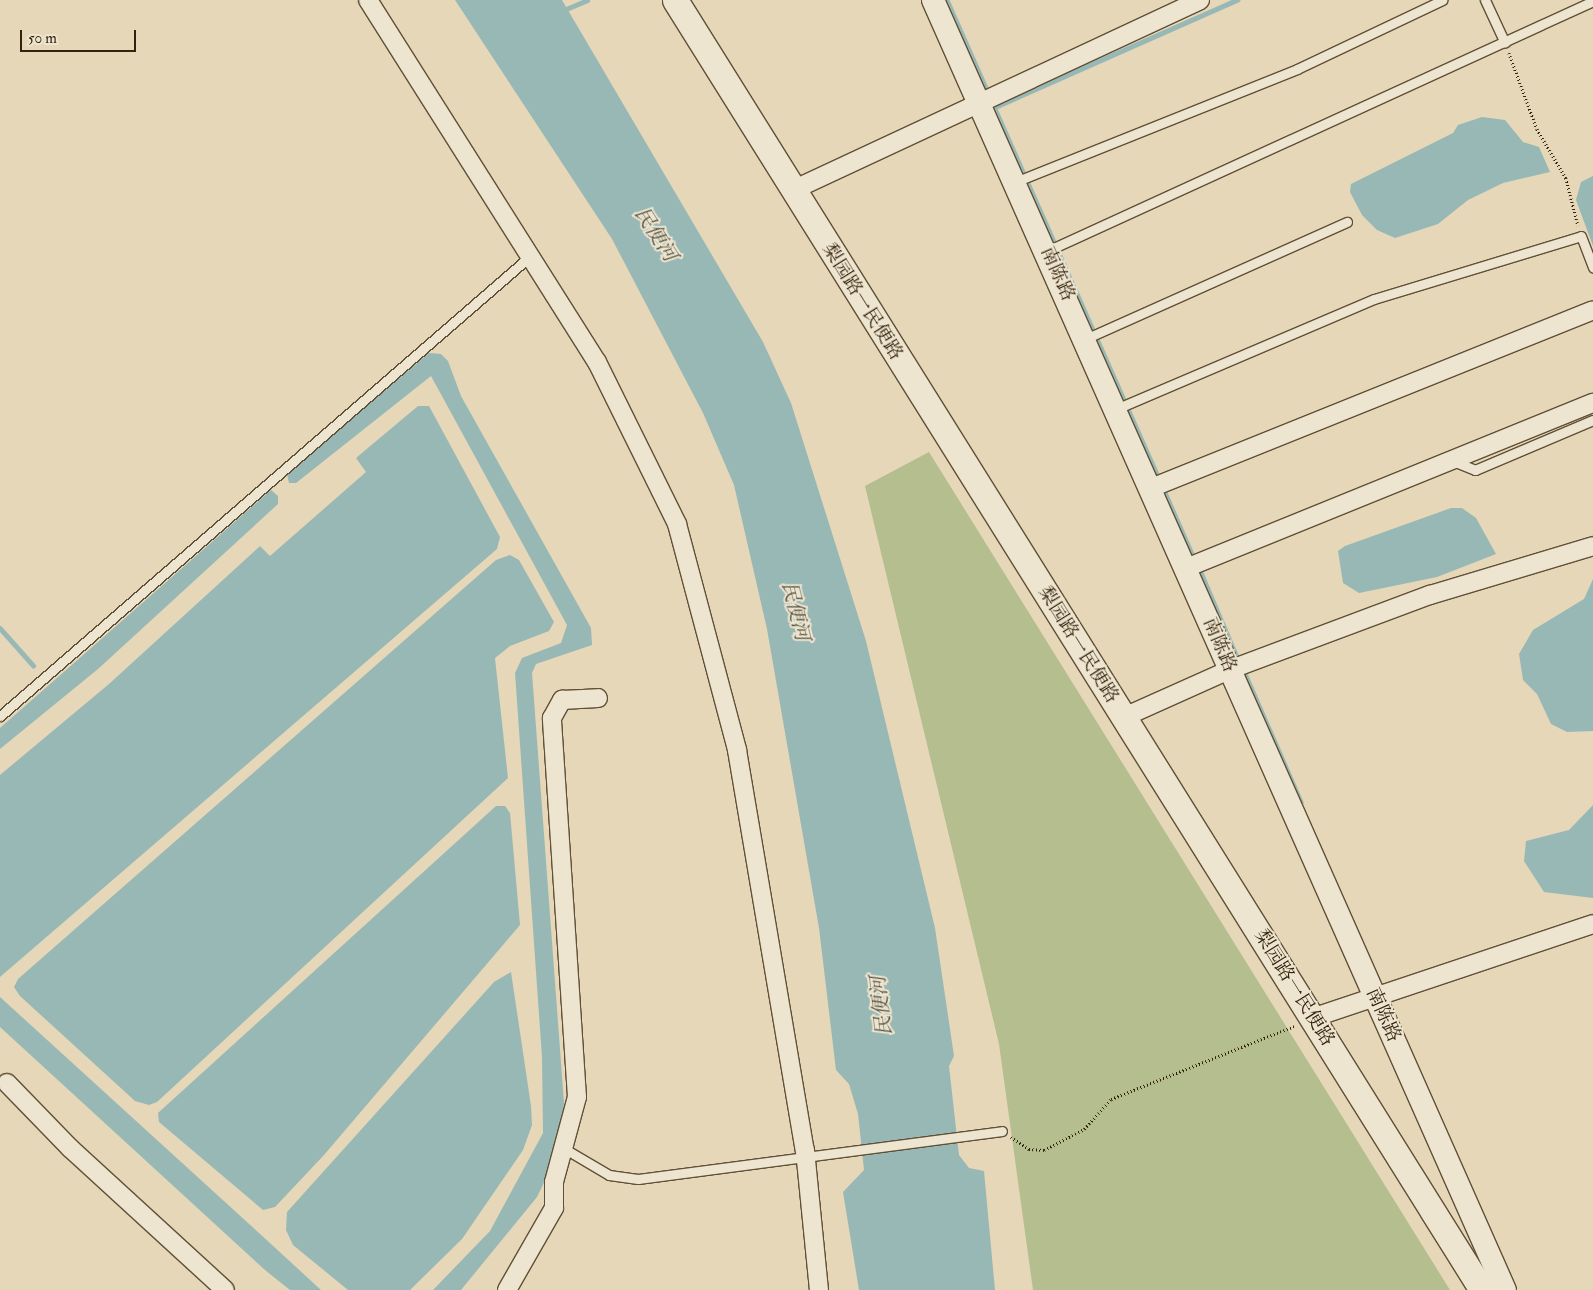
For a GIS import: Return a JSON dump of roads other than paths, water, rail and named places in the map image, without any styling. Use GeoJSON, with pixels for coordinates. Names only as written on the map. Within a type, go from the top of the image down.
{"type":"FeatureCollection","features":[{"type":"Feature","properties":{"kind":"main road","name":"梨园路一民便路"},"geometry":{"type":"LineString","coordinates":[[675,0],[1482,1290]]}},
{"type":"Feature","properties":{"kind":"street"},"geometry":{"type":"LineString","coordinates":[[368,0],[528,258],[597,362],[677,524],[737,750],[805,1156],[819,1290]]}},
{"type":"Feature","properties":{"kind":"street","name":"南陈路"},"geometry":{"type":"LineString","coordinates":[[933,0],[985,97],[1053,248],[1381,992],[1505,1290]]}},
{"type":"Feature","properties":{"kind":"street"},"geometry":{"type":"LineString","coordinates":[[793,190],[985,97],[1200,0]]}},
{"type":"Feature","properties":{"kind":"street"},"geometry":{"type":"LineString","coordinates":[[1158,485],[1593,310]]}},
{"type":"Feature","properties":{"kind":"street"},"geometry":{"type":"LineString","coordinates":[[1193,565],[1593,403]]}},
{"type":"Feature","properties":{"kind":"street"},"geometry":{"type":"LineString","coordinates":[[1124,717],[1237,667],[1430,595],[1593,546]]}},
{"type":"Feature","properties":{"kind":"street"},"geometry":{"type":"LineString","coordinates":[[506,1290],[554,1208],[554,1182],[565,1149],[576,1080],[570,1040],[552,718],[562,700],[598,698]]}},
{"type":"Feature","properties":{"kind":"street"},"geometry":{"type":"LineString","coordinates":[[1312,1018],[1381,992],[1593,924]]}},
{"type":"Feature","properties":{"kind":"street"},"geometry":{"type":"LineString","coordinates":[[8,1083],[70,1148],[225,1290]]}},
{"type":"Feature","properties":{"kind":"lane"},"geometry":{"type":"LineString","coordinates":[[1022,179],[1297,69],[1442,0]]}},
{"type":"Feature","properties":{"kind":"lane"},"geometry":{"type":"LineString","coordinates":[[1485,0],[1505,42]]}},
{"type":"Feature","properties":{"kind":"lane"},"geometry":{"type":"LineString","coordinates":[[1053,248],[1593,2]]}},
{"type":"Feature","properties":{"kind":"lane"},"geometry":{"type":"LineString","coordinates":[[1092,336],[1347,222]]}},
{"type":"Feature","properties":{"kind":"lane"},"geometry":{"type":"LineString","coordinates":[[1123,406],[1374,300],[1581,236],[1593,268]]}},
{"type":"Feature","properties":{"kind":"lane"},"geometry":{"type":"LineString","coordinates":[[0,716],[528,258]]}},
{"type":"Feature","properties":{"kind":"lane"},"geometry":{"type":"LineString","coordinates":[[1451,460],[1475,470],[1593,420]]}},
{"type":"Feature","properties":{"kind":"lane"},"geometry":{"type":"LineString","coordinates":[[565,1149],[610,1174],[638,1180],[839,1151],[1002,1131]]}},
{"type":"Feature","properties":{"kind":"water","name":"民便河"},"geometry":{"type":"Polygon","coordinates":[[[455,0],[562,0],[763,342],[791,403],[866,641],[935,928],[954,1056],[949,1066],[959,1155],[969,1168],[984,1171],[995,1290],[859,1290],[843,1192],[864,1170],[858,1114],[849,1084],[836,1070],[819,928],[767,629],[734,485],[703,413],[612,239],[455,0]]]}},
{"type":"Feature","properties":{"kind":"water"},"geometry":{"type":"Polygon","coordinates":[[[1482,117],[1505,120],[1523,142],[1539,147],[1550,172],[1503,183],[1468,200],[1438,224],[1395,238],[1377,230],[1362,215],[1350,192],[1351,184],[1453,133],[1458,125],[1482,117]]]}},
{"type":"Feature","properties":{"kind":"water"},"geometry":{"type":"Polygon","coordinates":[[[1593,176],[1593,246],[1576,200],[1581,182],[1593,176]]]}},
{"type":"Feature","properties":{"kind":"water"},"geometry":{"type":"Polygon","coordinates":[[[429,353],[441,354],[448,361],[461,396],[591,628],[592,645],[536,664],[532,673],[564,1103],[561,1129],[552,1166],[537,1197],[461,1290],[433,1290],[490,1231],[543,1133],[542,1057],[515,673],[522,658],[561,643],[567,625],[431,376],[296,483],[289,483],[287,474],[429,353]]]}},
{"type":"Feature","properties":{"kind":"water"},"geometry":{"type":"Polygon","coordinates":[[[418,406],[429,406],[500,537],[497,549],[0,977],[0,775],[109,684],[260,546],[270,556],[366,472],[356,458],[418,406]]]}},
{"type":"Feature","properties":{"kind":"water"},"geometry":{"type":"Polygon","coordinates":[[[271,490],[278,496],[278,504],[98,669],[0,749],[0,728],[271,490]]]}},
{"type":"Feature","properties":{"kind":"water"},"geometry":{"type":"Polygon","coordinates":[[[1451,508],[1462,508],[1476,518],[1496,554],[1437,577],[1359,593],[1343,583],[1338,551],[1345,546],[1451,508]]]}},
{"type":"Feature","properties":{"kind":"water"},"geometry":{"type":"Polygon","coordinates":[[[510,555],[519,560],[554,622],[549,631],[510,646],[495,658],[508,778],[157,1102],[149,1105],[135,1101],[20,996],[14,987],[18,979],[496,560],[510,555]]]}},
{"type":"Feature","properties":{"kind":"water"},"geometry":{"type":"Polygon","coordinates":[[[1593,579],[1593,731],[1567,732],[1551,724],[1537,694],[1523,680],[1519,654],[1533,630],[1584,599],[1593,579]]]}},
{"type":"Feature","properties":{"kind":"water"},"geometry":{"type":"Polygon","coordinates":[[[1593,805],[1593,898],[1544,892],[1524,861],[1526,841],[1569,830],[1593,805]]]}},
{"type":"Feature","properties":{"kind":"water"},"geometry":{"type":"Polygon","coordinates":[[[496,806],[505,806],[510,813],[520,925],[324,1155],[275,1207],[263,1210],[159,1122],[158,1113],[496,806]]]}},
{"type":"Feature","properties":{"kind":"water"},"geometry":{"type":"Polygon","coordinates":[[[511,972],[531,1106],[532,1125],[523,1150],[462,1239],[410,1290],[348,1290],[293,1245],[286,1230],[287,1212],[494,982],[511,972]]]}},
{"type":"Feature","properties":{"kind":"water"},"geometry":{"type":"Polygon","coordinates":[[[0,997],[321,1290],[290,1290],[265,1270],[0,1027],[0,997]]]}},
{"type":"Feature","properties":{"kind":"waterway"},"geometry":{"type":"LineString","coordinates":[[564,10],[587,0]]}},
{"type":"Feature","properties":{"kind":"waterway"},"geometry":{"type":"LineString","coordinates":[[947,0],[989,95]]}},
{"type":"Feature","properties":{"kind":"waterway"},"geometry":{"type":"LineString","coordinates":[[995,107],[1237,0]]}},
{"type":"Feature","properties":{"kind":"waterway"},"geometry":{"type":"LineString","coordinates":[[992,102],[1160,481]]}},
{"type":"Feature","properties":{"kind":"waterway"},"geometry":{"type":"LineString","coordinates":[[1163,488],[1195,561]]}},
{"type":"Feature","properties":{"kind":"waterway"},"geometry":{"type":"LineString","coordinates":[[1199,568],[1239,662]]}},
{"type":"Feature","properties":{"kind":"waterway"},"geometry":{"type":"LineString","coordinates":[[0,628],[33,665]]}},
{"type":"Feature","properties":{"kind":"waterway"},"geometry":{"type":"LineString","coordinates":[[1243,669],[1301,802]]}}]}
